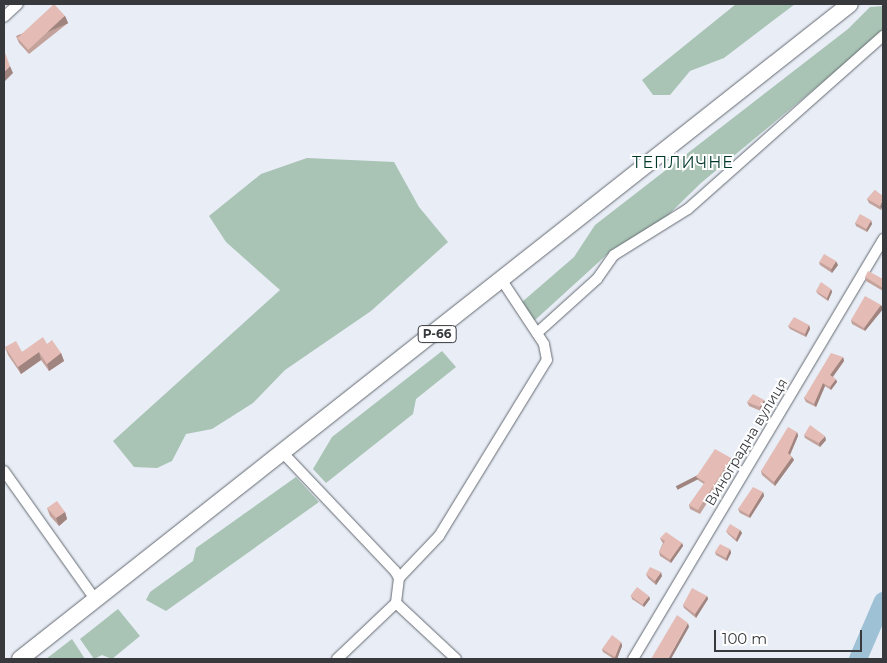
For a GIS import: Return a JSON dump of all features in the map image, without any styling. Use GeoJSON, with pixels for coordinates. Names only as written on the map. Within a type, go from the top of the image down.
{"type":"FeatureCollection","features":[{"type":"Feature","properties":{"kind":"main road","name":"Р-66"},"geometry":{"type":"LineString","coordinates":[[20,659],[503,282],[850,4]]}},
{"type":"Feature","properties":{"kind":"street"},"geometry":{"type":"LineString","coordinates":[[4,17],[18,4]]}},
{"type":"Feature","properties":{"kind":"street"},"geometry":{"type":"LineString","coordinates":[[537,333],[597,279],[614,255],[688,209],[883,36]]}},
{"type":"Feature","properties":{"kind":"street","name":"Виноградна вулиця"},"geometry":{"type":"LineString","coordinates":[[633,659],[883,238]]}},
{"type":"Feature","properties":{"kind":"street"},"geometry":{"type":"LineString","coordinates":[[337,659],[396,603],[399,578],[439,536],[547,360],[537,333],[503,282]]}},
{"type":"Feature","properties":{"kind":"street"},"geometry":{"type":"LineString","coordinates":[[283,453],[399,578]]}},
{"type":"Feature","properties":{"kind":"street"},"geometry":{"type":"LineString","coordinates":[[4,471],[95,599]]}},
{"type":"Feature","properties":{"kind":"street"},"geometry":{"type":"LineString","coordinates":[[396,603],[456,659]]}},
{"type":"Feature","properties":{"kind":"green space"},"geometry":{"type":"Polygon","coordinates":[[[736,4],[795,4],[724,58],[690,71],[670,95],[653,95],[642,80],[736,4]]]}},
{"type":"Feature","properties":{"kind":"green space"},"geometry":{"type":"Polygon","coordinates":[[[883,6],[883,32],[701,183],[663,220],[613,249],[534,321],[522,302],[574,257],[595,225],[848,29],[870,7],[883,6]]]}},
{"type":"Feature","properties":{"kind":"green space"},"geometry":{"type":"Polygon","coordinates":[[[307,158],[394,162],[419,207],[448,242],[371,311],[285,370],[253,403],[212,429],[186,434],[172,461],[157,468],[134,467],[113,441],[280,290],[226,242],[209,216],[261,174],[307,158]]]}},
{"type":"Feature","properties":{"kind":"green space"},"geometry":{"type":"Polygon","coordinates":[[[442,351],[456,367],[416,399],[413,414],[326,483],[313,469],[332,437],[442,351]]]}},
{"type":"Feature","properties":{"kind":"green space"},"geometry":{"type":"Polygon","coordinates":[[[296,477],[319,502],[166,611],[146,600],[150,592],[193,561],[196,548],[296,477]]]}},
{"type":"Feature","properties":{"kind":"green space"},"geometry":{"type":"Polygon","coordinates":[[[118,609],[140,636],[112,659],[102,655],[94,659],[80,639],[118,609]]]}},
{"type":"Feature","properties":{"kind":"green space"},"geometry":{"type":"Polygon","coordinates":[[[72,639],[85,659],[46,659],[72,639]]]}},
{"type":"Feature","properties":{"kind":"building"},"geometry":{"type":"Polygon","coordinates":[[[54,4],[65,16],[28,50],[17,38],[54,4]]]}},
{"type":"Feature","properties":{"kind":"building"},"geometry":{"type":"Polygon","coordinates":[[[4,50],[10,66],[4,72],[4,50]]]}},
{"type":"Feature","properties":{"kind":"building"},"geometry":{"type":"Polygon","coordinates":[[[875,190],[883,196],[880,206],[867,199],[875,190]]]}},
{"type":"Feature","properties":{"kind":"building"},"geometry":{"type":"Polygon","coordinates":[[[860,214],[871,220],[867,229],[855,223],[860,214]]]}},
{"type":"Feature","properties":{"kind":"building"},"geometry":{"type":"Polygon","coordinates":[[[824,254],[836,261],[832,269],[820,262],[824,254]]]}},
{"type":"Feature","properties":{"kind":"building"},"geometry":{"type":"Polygon","coordinates":[[[868,271],[883,279],[883,288],[865,277],[868,271]]]}},
{"type":"Feature","properties":{"kind":"building"},"geometry":{"type":"Polygon","coordinates":[[[821,282],[831,289],[827,298],[816,291],[821,282]]]}},
{"type":"Feature","properties":{"kind":"building"},"geometry":{"type":"Polygon","coordinates":[[[865,296],[881,305],[864,328],[851,320],[865,296]]]}},
{"type":"Feature","properties":{"kind":"building"},"geometry":{"type":"Polygon","coordinates":[[[794,317],[809,325],[805,334],[788,326],[794,317]]]}},
{"type":"Feature","properties":{"kind":"building"},"geometry":{"type":"Polygon","coordinates":[[[43,337],[47,344],[52,340],[61,353],[47,364],[39,352],[18,367],[5,347],[16,341],[22,352],[43,337]]]}},
{"type":"Feature","properties":{"kind":"building"},"geometry":{"type":"Polygon","coordinates":[[[831,353],[843,357],[830,375],[836,379],[830,387],[823,383],[814,404],[804,398],[831,353]]]}},
{"type":"Feature","properties":{"kind":"building"},"geometry":{"type":"Polygon","coordinates":[[[753,394],[764,400],[760,407],[747,402],[753,394]]]}},
{"type":"Feature","properties":{"kind":"building"},"geometry":{"type":"Polygon","coordinates":[[[810,425],[825,436],[819,443],[804,435],[810,425]]]}},
{"type":"Feature","properties":{"kind":"building"},"geometry":{"type":"Polygon","coordinates":[[[788,427],[797,432],[788,453],[792,457],[774,482],[761,471],[788,427]]]}},
{"type":"Feature","properties":{"kind":"building"},"geometry":{"type":"Polygon","coordinates":[[[715,449],[731,458],[698,510],[689,505],[705,482],[696,477],[715,449]]]}},
{"type":"Feature","properties":{"kind":"building"},"geometry":{"type":"Polygon","coordinates":[[[753,487],[763,492],[749,515],[738,509],[753,487]]]}},
{"type":"Feature","properties":{"kind":"building"},"geometry":{"type":"Polygon","coordinates":[[[57,501],[65,512],[56,518],[47,508],[57,501]]]}},
{"type":"Feature","properties":{"kind":"building"},"geometry":{"type":"Polygon","coordinates":[[[730,524],[740,530],[736,539],[726,531],[730,524]]]}},
{"type":"Feature","properties":{"kind":"building"},"geometry":{"type":"Polygon","coordinates":[[[666,532],[682,543],[670,560],[659,552],[665,541],[660,538],[666,532]]]}},
{"type":"Feature","properties":{"kind":"building"},"geometry":{"type":"Polygon","coordinates":[[[720,544],[730,549],[726,558],[715,552],[720,544]]]}},
{"type":"Feature","properties":{"kind":"building"},"geometry":{"type":"Polygon","coordinates":[[[650,567],[661,572],[655,581],[646,574],[650,567]]]}},
{"type":"Feature","properties":{"kind":"building"},"geometry":{"type":"Polygon","coordinates":[[[637,587],[649,596],[642,605],[630,596],[637,587]]]}},
{"type":"Feature","properties":{"kind":"building"},"geometry":{"type":"Polygon","coordinates":[[[692,588],[707,596],[695,614],[683,605],[692,588]]]}},
{"type":"Feature","properties":{"kind":"building"},"geometry":{"type":"Polygon","coordinates":[[[677,615],[688,623],[668,659],[651,659],[677,615]]]}},
{"type":"Feature","properties":{"kind":"building"},"geometry":{"type":"Polygon","coordinates":[[[612,635],[621,642],[615,657],[602,649],[612,635]]]}},
{"type":"Feature","properties":{"kind":"waterway"},"geometry":{"type":"LineString","coordinates":[[858,659],[883,601]]}},
{"type":"Feature","properties":{"kind":"district","name":"ТЕПЛИЧНЕ"},"geometry":{"type":"Point","coordinates":[683,163]}}]}
